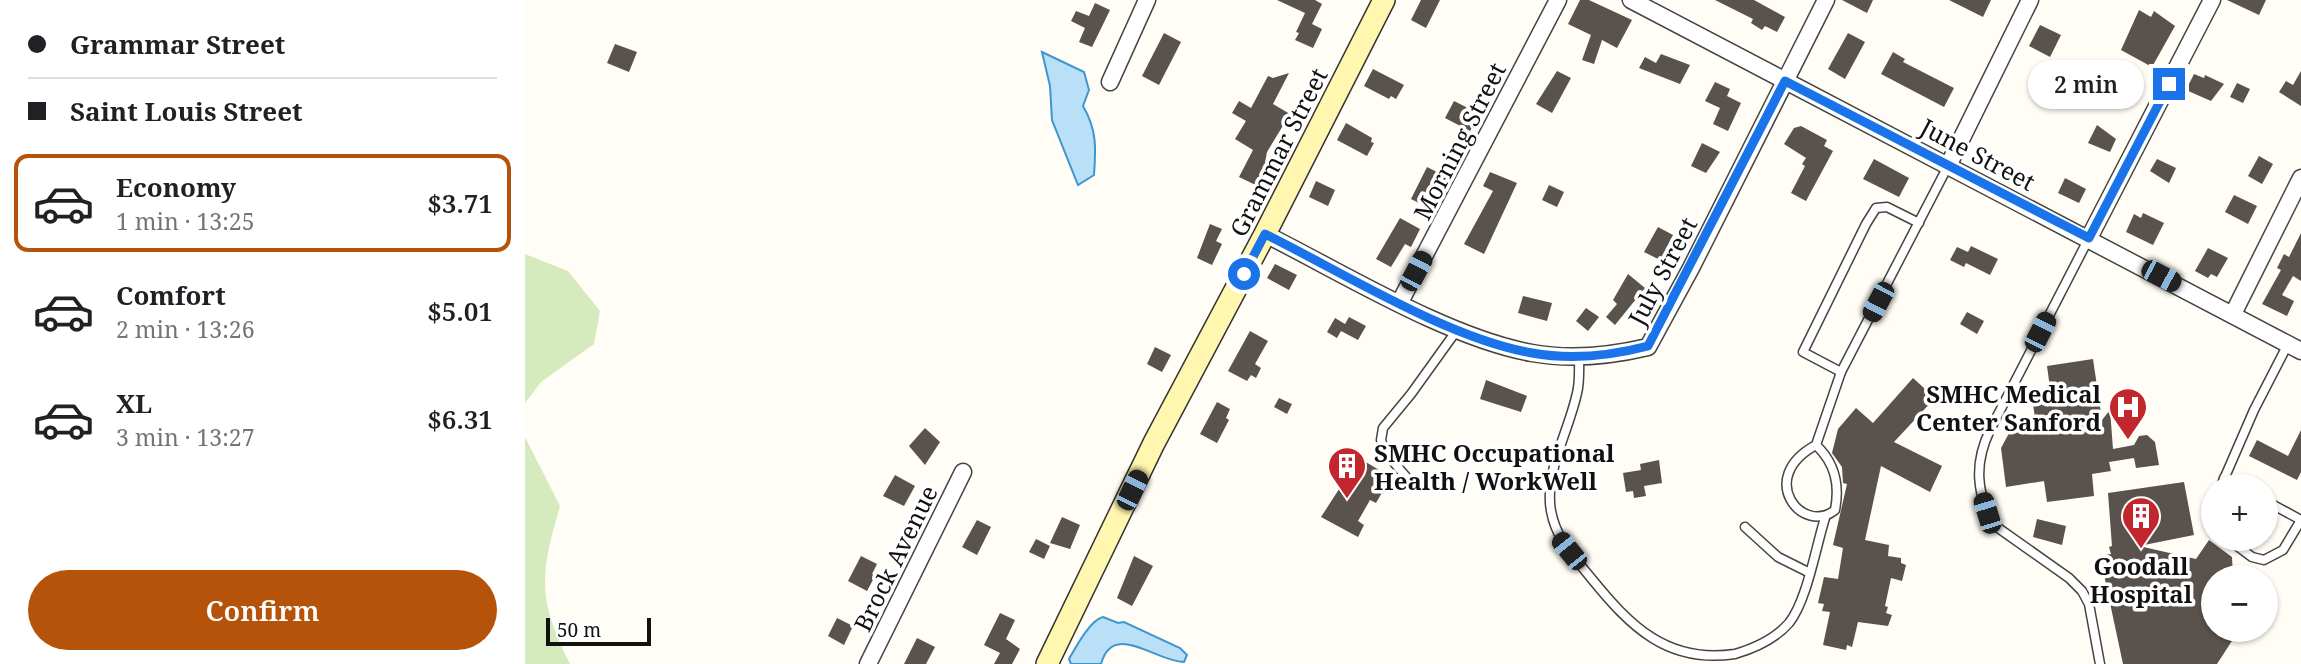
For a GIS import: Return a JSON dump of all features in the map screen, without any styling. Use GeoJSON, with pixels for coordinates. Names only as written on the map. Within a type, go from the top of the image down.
{"type":"FeatureCollection","features":[{"type":"Feature","properties":{"kind":"street"},"geometry":{"type":"LineString","coordinates":[[1109,82],[1147,0]]}},
{"type":"Feature","properties":{"kind":"street","name":"Grammar Street"},"geometry":{"type":"LineString","coordinates":[[1047,664],[1154,443],[1265,234],[1384,0]]}},
{"type":"Feature","properties":{"kind":"street","name":"Morning Street"},"geometry":{"type":"LineString","coordinates":[[1400,302],[1558,0]]}},
{"type":"Feature","properties":{"kind":"street","name":"June Street"},"geometry":{"type":"LineString","coordinates":[[1632,0],[1949,164],[2295,348]]}},
{"type":"Feature","properties":{"kind":"street","name":"July Street"},"geometry":{"type":"LineString","coordinates":[[1265,234],[1458,330],[1532,353],[1611,356],[1648,346],[1826,0]]}},
{"type":"Feature","properties":{"kind":"street"},"geometry":{"type":"LineString","coordinates":[[1949,164],[2030,0]]}},
{"type":"Feature","properties":{"kind":"street"},"geometry":{"type":"LineString","coordinates":[[2089,238],[2211,0]]}},
{"type":"Feature","properties":{"kind":"street"},"geometry":{"type":"LineString","coordinates":[[2233,314],[2301,178]]}},
{"type":"Feature","properties":{"kind":"street","name":"Brock Avenue"},"geometry":{"type":"LineString","coordinates":[[868,664],[963,472]]}},
{"type":"Feature","properties":{"kind":"lane"},"geometry":{"type":"LineString","coordinates":[[1825,518],[1813,518],[1803,513],[1794,503],[1786,475],[1789,466],[1795,458],[1816,445],[1841,372],[1949,164]]}},
{"type":"Feature","properties":{"kind":"lane"},"geometry":{"type":"LineString","coordinates":[[1841,372],[1803,352],[1866,224],[1875,208],[1887,207],[1919,223]]}},
{"type":"Feature","properties":{"kind":"lane"},"geometry":{"type":"LineString","coordinates":[[2089,238],[1990,430],[1977,464],[1981,492],[1994,525],[2069,578],[2089,604],[2100,664]]}},
{"type":"Feature","properties":{"kind":"lane"},"geometry":{"type":"LineString","coordinates":[[1408,479],[1385,452],[1381,440],[1383,429],[1458,330]]}},
{"type":"Feature","properties":{"kind":"lane"},"geometry":{"type":"LineString","coordinates":[[2226,474],[2254,410],[2295,348]]}},
{"type":"Feature","properties":{"kind":"lane"},"geometry":{"type":"LineString","coordinates":[[1579,356],[1578,390],[1551,478],[1551,509],[1558,537],[1640,634],[1666,650],[1692,657],[1716,659],[1743,652],[1770,640],[1790,621],[1825,518],[1835,510],[1838,488],[1826,455],[1816,445]]}},
{"type":"Feature","properties":{"kind":"lane"},"geometry":{"type":"LineString","coordinates":[[2244,551],[2252,557],[2264,560],[2283,550],[2301,520],[2278,508]]}},
{"type":"Feature","properties":{"kind":"lane"},"geometry":{"type":"LineString","coordinates":[[1745,527],[1778,556],[1808,572]]}},
{"type":"Feature","properties":{"kind":"green space"},"geometry":{"type":"Polygon","coordinates":[[[525,254],[568,271],[600,311],[594,344],[541,382],[525,403],[525,254]]]}},
{"type":"Feature","properties":{"kind":"green space"},"geometry":{"type":"Polygon","coordinates":[[[525,437],[560,506],[548,551],[545,586],[552,621],[570,664],[525,664],[525,437]]]}},
{"type":"Feature","properties":{"kind":"water"},"geometry":{"type":"Polygon","coordinates":[[[1042,52],[1084,72],[1089,90],[1083,106],[1095,139],[1094,175],[1078,185],[1052,120],[1050,86],[1042,52]]]}},
{"type":"Feature","properties":{"kind":"water"},"geometry":{"type":"Polygon","coordinates":[[[1103,617],[1118,623],[1124,622],[1180,648],[1187,655],[1184,662],[1125,644],[1115,645],[1107,651],[1101,664],[1071,664],[1069,659],[1084,635],[1093,623],[1103,617]]]}},
{"type":"Feature","properties":{"kind":"building"},"geometry":{"type":"Polygon","coordinates":[[[1277,0],[1315,0],[1322,4],[1312,24],[1322,29],[1313,48],[1295,40],[1305,13],[1277,0]]]}},
{"type":"Feature","properties":{"kind":"building"},"geometry":{"type":"Polygon","coordinates":[[[1421,0],[1440,0],[1426,28],[1411,20],[1421,0]]]}},
{"type":"Feature","properties":{"kind":"building"},"geometry":{"type":"Polygon","coordinates":[[[1580,0],[1589,0],[1632,20],[1617,48],[1602,40],[1594,64],[1582,60],[1591,35],[1568,24],[1580,0]]]}},
{"type":"Feature","properties":{"kind":"building"},"geometry":{"type":"Polygon","coordinates":[[[1715,0],[1754,0],[1785,17],[1777,32],[1765,26],[1762,30],[1751,23],[1753,19],[1715,0]]]}},
{"type":"Feature","properties":{"kind":"building"},"geometry":{"type":"Polygon","coordinates":[[[1842,0],[1873,0],[1867,13],[1842,0]]]}},
{"type":"Feature","properties":{"kind":"building"},"geometry":{"type":"Polygon","coordinates":[[[1949,0],[1991,0],[1983,17],[1949,0]]]}},
{"type":"Feature","properties":{"kind":"building"},"geometry":{"type":"Polygon","coordinates":[[[2227,0],[2266,0],[2259,15],[2227,0]]]}},
{"type":"Feature","properties":{"kind":"building"},"geometry":{"type":"Polygon","coordinates":[[[1095,3],[1110,10],[1092,47],[1079,42],[1085,28],[1071,21],[1076,11],[1089,16],[1095,3]]]}},
{"type":"Feature","properties":{"kind":"building"},"geometry":{"type":"Polygon","coordinates":[[[2139,10],[2151,17],[2154,11],[2175,26],[2152,67],[2121,50],[2139,10]]]}},
{"type":"Feature","properties":{"kind":"building"},"geometry":{"type":"Polygon","coordinates":[[[2040,25],[2061,35],[2050,57],[2029,46],[2040,25]]]}},
{"type":"Feature","properties":{"kind":"building"},"geometry":{"type":"Polygon","coordinates":[[[1164,33],[1181,42],[1159,85],[1142,76],[1164,33]]]}},
{"type":"Feature","properties":{"kind":"building"},"geometry":{"type":"Polygon","coordinates":[[[1848,33],[1865,42],[1845,79],[1828,69],[1848,33]]]}},
{"type":"Feature","properties":{"kind":"building"},"geometry":{"type":"Polygon","coordinates":[[[615,44],[637,52],[629,72],[607,63],[615,44]]]}},
{"type":"Feature","properties":{"kind":"building"},"geometry":{"type":"Polygon","coordinates":[[[1893,52],[1905,59],[1903,62],[1954,88],[1944,107],[1881,74],[1893,52]]]}},
{"type":"Feature","properties":{"kind":"building"},"geometry":{"type":"Polygon","coordinates":[[[1661,54],[1690,65],[1680,84],[1639,68],[1645,57],[1656,63],[1661,54]]]}},
{"type":"Feature","properties":{"kind":"building"},"geometry":{"type":"Polygon","coordinates":[[[2055,62],[2069,69],[2063,80],[2049,73],[2055,62]]]}},
{"type":"Feature","properties":{"kind":"building"},"geometry":{"type":"Polygon","coordinates":[[[1373,69],[1404,85],[1396,99],[1391,96],[1389,99],[1364,86],[1373,69]]]}},
{"type":"Feature","properties":{"kind":"building"},"geometry":{"type":"Polygon","coordinates":[[[1557,71],[1571,78],[1552,113],[1536,104],[1557,71]]]}},
{"type":"Feature","properties":{"kind":"building"},"geometry":{"type":"Polygon","coordinates":[[[2301,71],[2301,106],[2279,92],[2286,81],[2293,85],[2301,71]]]}},
{"type":"Feature","properties":{"kind":"building"},"geometry":{"type":"Polygon","coordinates":[[[1289,73],[1273,104],[1290,114],[1267,152],[1264,168],[1276,174],[1268,191],[1239,177],[1253,150],[1235,139],[1246,121],[1232,113],[1239,101],[1251,108],[1268,76],[1273,78],[1289,73]]]}},
{"type":"Feature","properties":{"kind":"building"},"geometry":{"type":"Polygon","coordinates":[[[2194,74],[2204,78],[2205,75],[2224,84],[2211,101],[2186,90],[2194,74]]]}},
{"type":"Feature","properties":{"kind":"building"},"geometry":{"type":"Polygon","coordinates":[[[1715,82],[1730,89],[1727,96],[1741,103],[1728,131],[1713,124],[1720,108],[1705,101],[1715,82]]]}},
{"type":"Feature","properties":{"kind":"building"},"geometry":{"type":"Polygon","coordinates":[[[2237,83],[2250,89],[2243,103],[2230,97],[2237,83]]]}},
{"type":"Feature","properties":{"kind":"building"},"geometry":{"type":"Polygon","coordinates":[[[1454,101],[1470,109],[1468,113],[1477,118],[1470,131],[1445,118],[1454,101]]]}},
{"type":"Feature","properties":{"kind":"building"},"geometry":{"type":"Polygon","coordinates":[[[1346,123],[1372,138],[1371,142],[1374,143],[1367,156],[1337,140],[1346,123]]]}},
{"type":"Feature","properties":{"kind":"building"},"geometry":{"type":"Polygon","coordinates":[[[2097,125],[2116,139],[2110,152],[2088,143],[2097,125]]]}},
{"type":"Feature","properties":{"kind":"building"},"geometry":{"type":"Polygon","coordinates":[[[1801,126],[1827,140],[1824,146],[1833,151],[1806,201],[1791,193],[1805,166],[1802,164],[1806,158],[1784,144],[1794,128],[1801,126]]]}},
{"type":"Feature","properties":{"kind":"building"},"geometry":{"type":"Polygon","coordinates":[[[1702,143],[1720,152],[1706,173],[1691,166],[1702,143]]]}},
{"type":"Feature","properties":{"kind":"building"},"geometry":{"type":"Polygon","coordinates":[[[2259,156],[2273,164],[2262,184],[2248,176],[2259,156]]]}},
{"type":"Feature","properties":{"kind":"building"},"geometry":{"type":"Polygon","coordinates":[[[1874,159],[1909,178],[1899,197],[1863,179],[1874,159]]]}},
{"type":"Feature","properties":{"kind":"building"},"geometry":{"type":"Polygon","coordinates":[[[2157,159],[2176,168],[2169,183],[2150,171],[2157,159]]]}},
{"type":"Feature","properties":{"kind":"building"},"geometry":{"type":"Polygon","coordinates":[[[1427,167],[1447,177],[1440,190],[1435,187],[1425,206],[1411,199],[1427,167]]]}},
{"type":"Feature","properties":{"kind":"building"},"geometry":{"type":"Polygon","coordinates":[[[1490,172],[1517,183],[1484,254],[1464,244],[1493,191],[1483,186],[1490,172]]]}},
{"type":"Feature","properties":{"kind":"building"},"geometry":{"type":"Polygon","coordinates":[[[2065,178],[2086,189],[2079,203],[2058,193],[2065,178]]]}},
{"type":"Feature","properties":{"kind":"building"},"geometry":{"type":"Polygon","coordinates":[[[1316,181],[1335,190],[1328,206],[1309,197],[1316,181]]]}},
{"type":"Feature","properties":{"kind":"building"},"geometry":{"type":"Polygon","coordinates":[[[1549,185],[1564,192],[1557,207],[1542,200],[1549,185]]]}},
{"type":"Feature","properties":{"kind":"building"},"geometry":{"type":"Polygon","coordinates":[[[2234,195],[2257,206],[2248,224],[2225,212],[2234,195]]]}},
{"type":"Feature","properties":{"kind":"building"},"geometry":{"type":"Polygon","coordinates":[[[2143,213],[2164,223],[2153,245],[2126,232],[2134,214],[2141,218],[2143,213]]]}},
{"type":"Feature","properties":{"kind":"building"},"geometry":{"type":"Polygon","coordinates":[[[1400,218],[1420,229],[1411,247],[1405,244],[1391,267],[1376,259],[1400,218]]]}},
{"type":"Feature","properties":{"kind":"building"},"geometry":{"type":"Polygon","coordinates":[[[1210,224],[1222,229],[1216,241],[1222,244],[1212,265],[1197,258],[1210,224]]]}},
{"type":"Feature","properties":{"kind":"building"},"geometry":{"type":"Polygon","coordinates":[[[1658,227],[1673,235],[1660,260],[1644,252],[1658,227]]]}},
{"type":"Feature","properties":{"kind":"building"},"geometry":{"type":"Polygon","coordinates":[[[2301,233],[2301,281],[2293,276],[2282,295],[2294,301],[2287,316],[2262,304],[2281,270],[2277,268],[2284,254],[2289,257],[2301,233]]]}},
{"type":"Feature","properties":{"kind":"building"},"geometry":{"type":"Polygon","coordinates":[[[1971,246],[1998,259],[1990,275],[1966,263],[1964,267],[1950,260],[1957,247],[1968,252],[1971,246]]]}},
{"type":"Feature","properties":{"kind":"building"},"geometry":{"type":"Polygon","coordinates":[[[2208,248],[2228,258],[2217,277],[2211,274],[2208,278],[2195,271],[2208,248]]]}},
{"type":"Feature","properties":{"kind":"building"},"geometry":{"type":"Polygon","coordinates":[[[1275,264],[1297,275],[1289,290],[1267,278],[1275,264]]]}},
{"type":"Feature","properties":{"kind":"building"},"geometry":{"type":"Polygon","coordinates":[[[1628,274],[1645,288],[1615,325],[1606,317],[1617,304],[1613,300],[1628,274]]]}},
{"type":"Feature","properties":{"kind":"building"},"geometry":{"type":"Polygon","coordinates":[[[1523,296],[1552,303],[1547,321],[1518,313],[1523,296]]]}},
{"type":"Feature","properties":{"kind":"building"},"geometry":{"type":"Polygon","coordinates":[[[1586,308],[1599,317],[1588,331],[1576,321],[1586,308]]]}},
{"type":"Feature","properties":{"kind":"building"},"geometry":{"type":"Polygon","coordinates":[[[1967,312],[1984,321],[1977,334],[1960,324],[1967,312]]]}},
{"type":"Feature","properties":{"kind":"building"},"geometry":{"type":"Polygon","coordinates":[[[1349,317],[1366,326],[1358,340],[1341,331],[1337,338],[1327,332],[1335,318],[1345,324],[1349,317]]]}},
{"type":"Feature","properties":{"kind":"building"},"geometry":{"type":"Polygon","coordinates":[[[1250,331],[1268,341],[1255,364],[1261,368],[1256,378],[1251,375],[1247,381],[1228,371],[1250,331]]]}},
{"type":"Feature","properties":{"kind":"building"},"geometry":{"type":"Polygon","coordinates":[[[1155,347],[1171,355],[1162,372],[1147,364],[1155,347]]]}},
{"type":"Feature","properties":{"kind":"building"},"geometry":{"type":"Polygon","coordinates":[[[2093,359],[2102,420],[2110,410],[2113,449],[2134,445],[2139,436],[2147,435],[2155,442],[2159,465],[2136,468],[2134,458],[2109,462],[2111,471],[2092,474],[2094,496],[2047,502],[2044,481],[2006,487],[2001,448],[2015,422],[2035,418],[2031,390],[2050,388],[2047,366],[2093,359]]]}},
{"type":"Feature","properties":{"kind":"building"},"geometry":{"type":"Polygon","coordinates":[[[1913,378],[1935,398],[1894,442],[1942,466],[1930,492],[1881,466],[1865,540],[1889,545],[1888,556],[1901,558],[1901,563],[1906,565],[1902,581],[1891,578],[1885,606],[1888,607],[1886,613],[1892,615],[1888,626],[1858,622],[1852,647],[1847,645],[1846,650],[1823,645],[1830,612],[1822,611],[1824,604],[1818,603],[1824,577],[1838,579],[1843,548],[1833,545],[1847,484],[1843,483],[1842,467],[1832,453],[1838,429],[1856,408],[1873,423],[1913,378]]]}},
{"type":"Feature","properties":{"kind":"building"},"geometry":{"type":"Polygon","coordinates":[[[1486,380],[1527,396],[1521,412],[1480,399],[1486,380]]]}},
{"type":"Feature","properties":{"kind":"building"},"geometry":{"type":"Polygon","coordinates":[[[1279,398],[1292,404],[1287,414],[1274,407],[1279,398]]]}},
{"type":"Feature","properties":{"kind":"building"},"geometry":{"type":"Polygon","coordinates":[[[1217,402],[1230,409],[1226,418],[1229,420],[1217,443],[1200,434],[1217,402]]]}},
{"type":"Feature","properties":{"kind":"building"},"geometry":{"type":"Polygon","coordinates":[[[925,428],[940,442],[925,465],[909,446],[925,428]]]}},
{"type":"Feature","properties":{"kind":"building"},"geometry":{"type":"Polygon","coordinates":[[[2301,430],[2301,472],[2297,480],[2249,456],[2257,440],[2288,456],[2301,430]]]}},
{"type":"Feature","properties":{"kind":"building"},"geometry":{"type":"Polygon","coordinates":[[[1659,460],[1662,483],[1644,486],[1646,496],[1634,498],[1633,491],[1626,492],[1623,473],[1641,470],[1640,464],[1659,460]]]}},
{"type":"Feature","properties":{"kind":"building","name":"SMHC Occupational Health / WorkWell"},"geometry":{"type":"Polygon","coordinates":[[[1364,461],[1391,477],[1376,503],[1370,500],[1358,521],[1364,525],[1358,537],[1321,517],[1356,463],[1361,466],[1364,461]]]}},
{"type":"Feature","properties":{"kind":"building"},"geometry":{"type":"Polygon","coordinates":[[[895,475],[915,486],[904,506],[883,496],[895,475]]]}},
{"type":"Feature","properties":{"kind":"building","name":"Goodall Hospital"},"geometry":{"type":"Polygon","coordinates":[[[2184,482],[2194,535],[2139,546],[2196,559],[2201,551],[2224,551],[2232,557],[2232,565],[2201,565],[2201,642],[2231,642],[2217,664],[2123,664],[2100,556],[2111,554],[2108,493],[2184,482]]]}},
{"type":"Feature","properties":{"kind":"building"},"geometry":{"type":"Polygon","coordinates":[[[1062,517],[1080,525],[1070,549],[1050,543],[1062,517]]]}},
{"type":"Feature","properties":{"kind":"building"},"geometry":{"type":"Polygon","coordinates":[[[2037,519],[2066,526],[2062,545],[2033,537],[2037,519]]]}},
{"type":"Feature","properties":{"kind":"building"},"geometry":{"type":"Polygon","coordinates":[[[977,520],[991,527],[977,555],[962,547],[977,520]]]}},
{"type":"Feature","properties":{"kind":"building"},"geometry":{"type":"Polygon","coordinates":[[[1036,539],[1050,546],[1044,559],[1029,552],[1036,539]]]}},
{"type":"Feature","properties":{"kind":"building"},"geometry":{"type":"Polygon","coordinates":[[[861,556],[877,564],[872,574],[875,576],[867,591],[848,581],[861,556]]]}},
{"type":"Feature","properties":{"kind":"building"},"geometry":{"type":"Polygon","coordinates":[[[1134,556],[1153,566],[1132,606],[1117,598],[1134,556]]]}},
{"type":"Feature","properties":{"kind":"building"},"geometry":{"type":"Polygon","coordinates":[[[1000,613],[1015,620],[1006,639],[1020,649],[1012,664],[994,664],[1000,653],[984,645],[1000,613]]]}},
{"type":"Feature","properties":{"kind":"building"},"geometry":{"type":"Polygon","coordinates":[[[837,618],[853,626],[844,645],[828,636],[837,618]]]}},
{"type":"Feature","properties":{"kind":"building"},"geometry":{"type":"Polygon","coordinates":[[[917,638],[935,647],[926,664],[904,664],[917,638]]]}},
{"type":"Feature","properties":{"kind":"place","name":"SMHC Medical Center Sanford"},"geometry":{"type":"Point","coordinates":[2128,441]}},
{"type":"Feature","properties":{"kind":"place","name":"SMHC Occupational Health / WorkWell"},"geometry":{"type":"Point","coordinates":[1347,500]}},
{"type":"Feature","properties":{"kind":"place","name":"Goodall Hospital"},"geometry":{"type":"Point","coordinates":[2141,550]}},
{"type":"Feature","properties":{"kind":"route"},"geometry":{"type":"LineString","coordinates":[[1244,274],[1265,234],[1405,305],[1495,344],[1557,356],[1611,356],[1648,346],[1691,268],[1785,81],[2089,238],[2169,84]]}}]}
